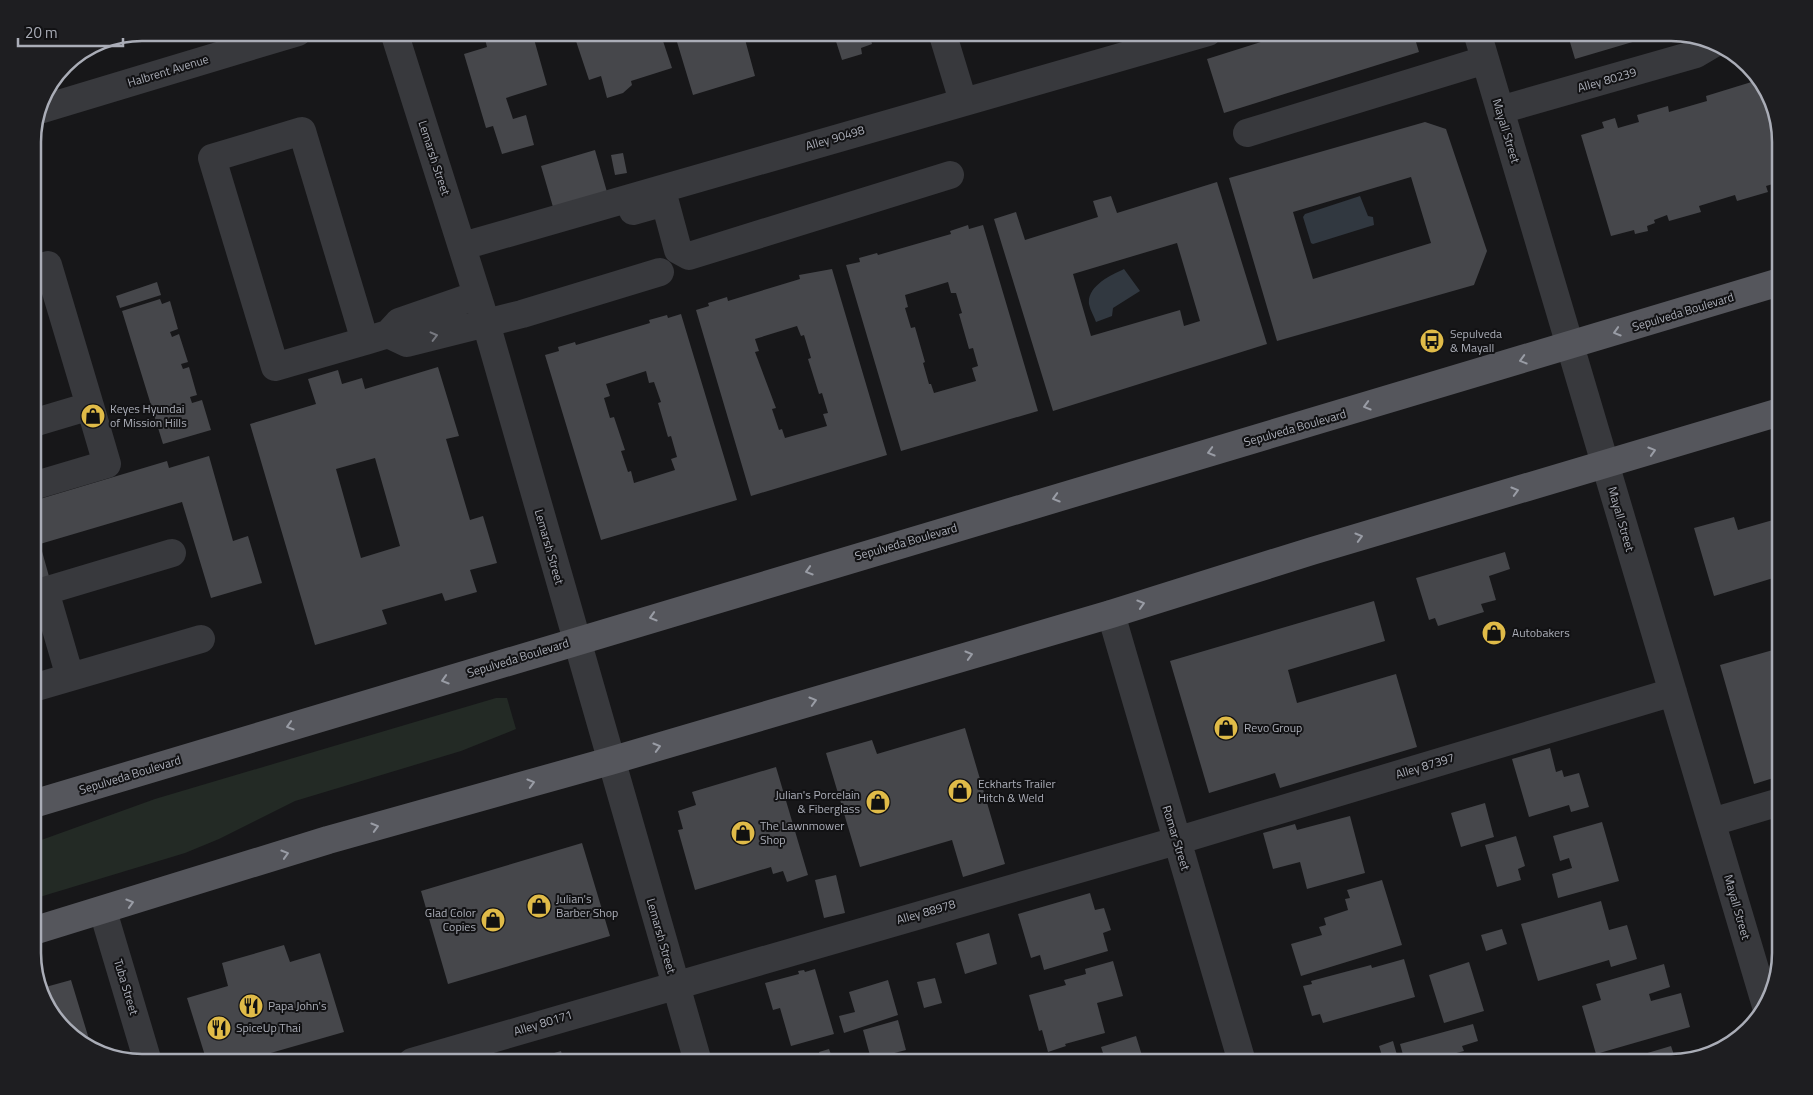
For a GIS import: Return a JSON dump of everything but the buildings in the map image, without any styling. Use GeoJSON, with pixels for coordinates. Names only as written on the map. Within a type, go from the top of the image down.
{"type":"FeatureCollection","features":[{"type":"Feature","properties":{"kind":"main road","name":"Sepulveda Boulevard"},"geometry":{"type":"LineString","coordinates":[[41,802],[576,640],[1772,284]]}},
{"type":"Feature","properties":{"kind":"main road"},"geometry":{"type":"LineString","coordinates":[[41,929],[328,840],[1111,614],[1322,548],[1772,414]]}},
{"type":"Feature","properties":{"kind":"street","name":"Halbrent Avenue"},"geometry":{"type":"LineString","coordinates":[[48,107],[268,41]]}},
{"type":"Feature","properties":{"kind":"street","name":"Lemarsh Street"},"geometry":{"type":"LineString","coordinates":[[397,41],[486,323],[696,1054]]}},
{"type":"Feature","properties":{"kind":"street"},"geometry":{"type":"LineString","coordinates":[[945,41],[963,101]]}},
{"type":"Feature","properties":{"kind":"street","name":"Alley 90498"},"geometry":{"type":"LineString","coordinates":[[464,253],[963,101],[1176,41]]}},
{"type":"Feature","properties":{"kind":"street","name":"Mayall Street"},"geometry":{"type":"LineString","coordinates":[[1480,41],[1762,994]]}},
{"type":"Feature","properties":{"kind":"street","name":"Alley 80239"},"geometry":{"type":"LineString","coordinates":[[1500,110],[1696,54],[1706,48]]}},
{"type":"Feature","properties":{"kind":"street"},"geometry":{"type":"LineString","coordinates":[[1247,133],[1485,60]]}},
{"type":"Feature","properties":{"kind":"street"},"geometry":{"type":"LineString","coordinates":[[376,337],[302,131],[212,158],[275,367],[376,337],[399,322],[477,295]]}},
{"type":"Feature","properties":{"kind":"street"},"geometry":{"type":"LineString","coordinates":[[464,253],[664,202],[678,250],[689,256],[950,175]]}},
{"type":"Feature","properties":{"kind":"street"},"geometry":{"type":"LineString","coordinates":[[41,267],[48,265],[107,464],[41,484]]}},
{"type":"Feature","properties":{"kind":"street"},"geometry":{"type":"LineString","coordinates":[[376,337],[407,343],[486,323],[660,272]]}},
{"type":"Feature","properties":{"kind":"street"},"geometry":{"type":"LineString","coordinates":[[41,420],[90,406]]}},
{"type":"Feature","properties":{"kind":"street"},"geometry":{"type":"LineString","coordinates":[[70,677],[45,591],[172,553]]}},
{"type":"Feature","properties":{"kind":"street","name":"Romar Street"},"geometry":{"type":"LineString","coordinates":[[1111,614],[1240,1054]]}},
{"type":"Feature","properties":{"kind":"street"},"geometry":{"type":"LineString","coordinates":[[41,686],[201,640]]}},
{"type":"Feature","properties":{"kind":"street","name":"Alley 87397"},"geometry":{"type":"LineString","coordinates":[[1176,841],[1673,692]]}},
{"type":"Feature","properties":{"kind":"street"},"geometry":{"type":"LineString","coordinates":[[1712,822],[1772,804]]}},
{"type":"Feature","properties":{"kind":"street","name":"Alley 88978"},"geometry":{"type":"LineString","coordinates":[[675,984],[1176,841]]}},
{"type":"Feature","properties":{"kind":"street","name":"Tuba Street"},"geometry":{"type":"LineString","coordinates":[[103,911],[146,1054]]}},
{"type":"Feature","properties":{"kind":"street","name":"Alley 80171"},"geometry":{"type":"LineString","coordinates":[[439,1054],[675,984]]}},
{"type":"Feature","properties":{"kind":"shaded area"},"geometry":{"type":"Polygon","coordinates":[[[1360,196],[1368,216],[1373,217],[1374,225],[1313,244],[1311,243],[1303,217],[1305,214],[1360,196]]]}},
{"type":"Feature","properties":{"kind":"shaded area"},"geometry":{"type":"Polygon","coordinates":[[[1124,269],[1140,291],[1113,308],[1112,316],[1096,322],[1089,304],[1092,292],[1101,282],[1124,269]]]}},
{"type":"Feature","properties":{"kind":"shaded area"},"geometry":{"type":"Polygon","coordinates":[[[496,698],[507,698],[516,729],[461,751],[295,801],[219,839],[185,853],[41,897],[41,840],[155,799],[496,698]]]}},
{"type":"Feature","properties":{"kind":"place","name":"Sepulveda & Mayall"},"geometry":{"type":"Point","coordinates":[1432,341]}},
{"type":"Feature","properties":{"kind":"place","name":"Keyes Hyundai of Mission Hills"},"geometry":{"type":"Point","coordinates":[93,416]}},
{"type":"Feature","properties":{"kind":"place","name":"Autobakers"},"geometry":{"type":"Point","coordinates":[1494,633]}},
{"type":"Feature","properties":{"kind":"place","name":"Revo Group"},"geometry":{"type":"Point","coordinates":[1226,728]}},
{"type":"Feature","properties":{"kind":"place","name":"Eckharts Trailer Hitch & Weld"},"geometry":{"type":"Point","coordinates":[960,791]}},
{"type":"Feature","properties":{"kind":"place","name":"Julian's Porcelain & Fiberglass"},"geometry":{"type":"Point","coordinates":[878,802]}},
{"type":"Feature","properties":{"kind":"place","name":"The Lawnmower Shop"},"geometry":{"type":"Point","coordinates":[743,833]}},
{"type":"Feature","properties":{"kind":"place","name":"Julian's Barber Shop"},"geometry":{"type":"Point","coordinates":[539,906]}},
{"type":"Feature","properties":{"kind":"place","name":"Glad Color Copies"},"geometry":{"type":"Point","coordinates":[493,920]}},
{"type":"Feature","properties":{"kind":"place","name":"Papa John's"},"geometry":{"type":"Point","coordinates":[251,1006]}},
{"type":"Feature","properties":{"kind":"place","name":"SpiceUp Thai"},"geometry":{"type":"Point","coordinates":[219,1028]}}]}
